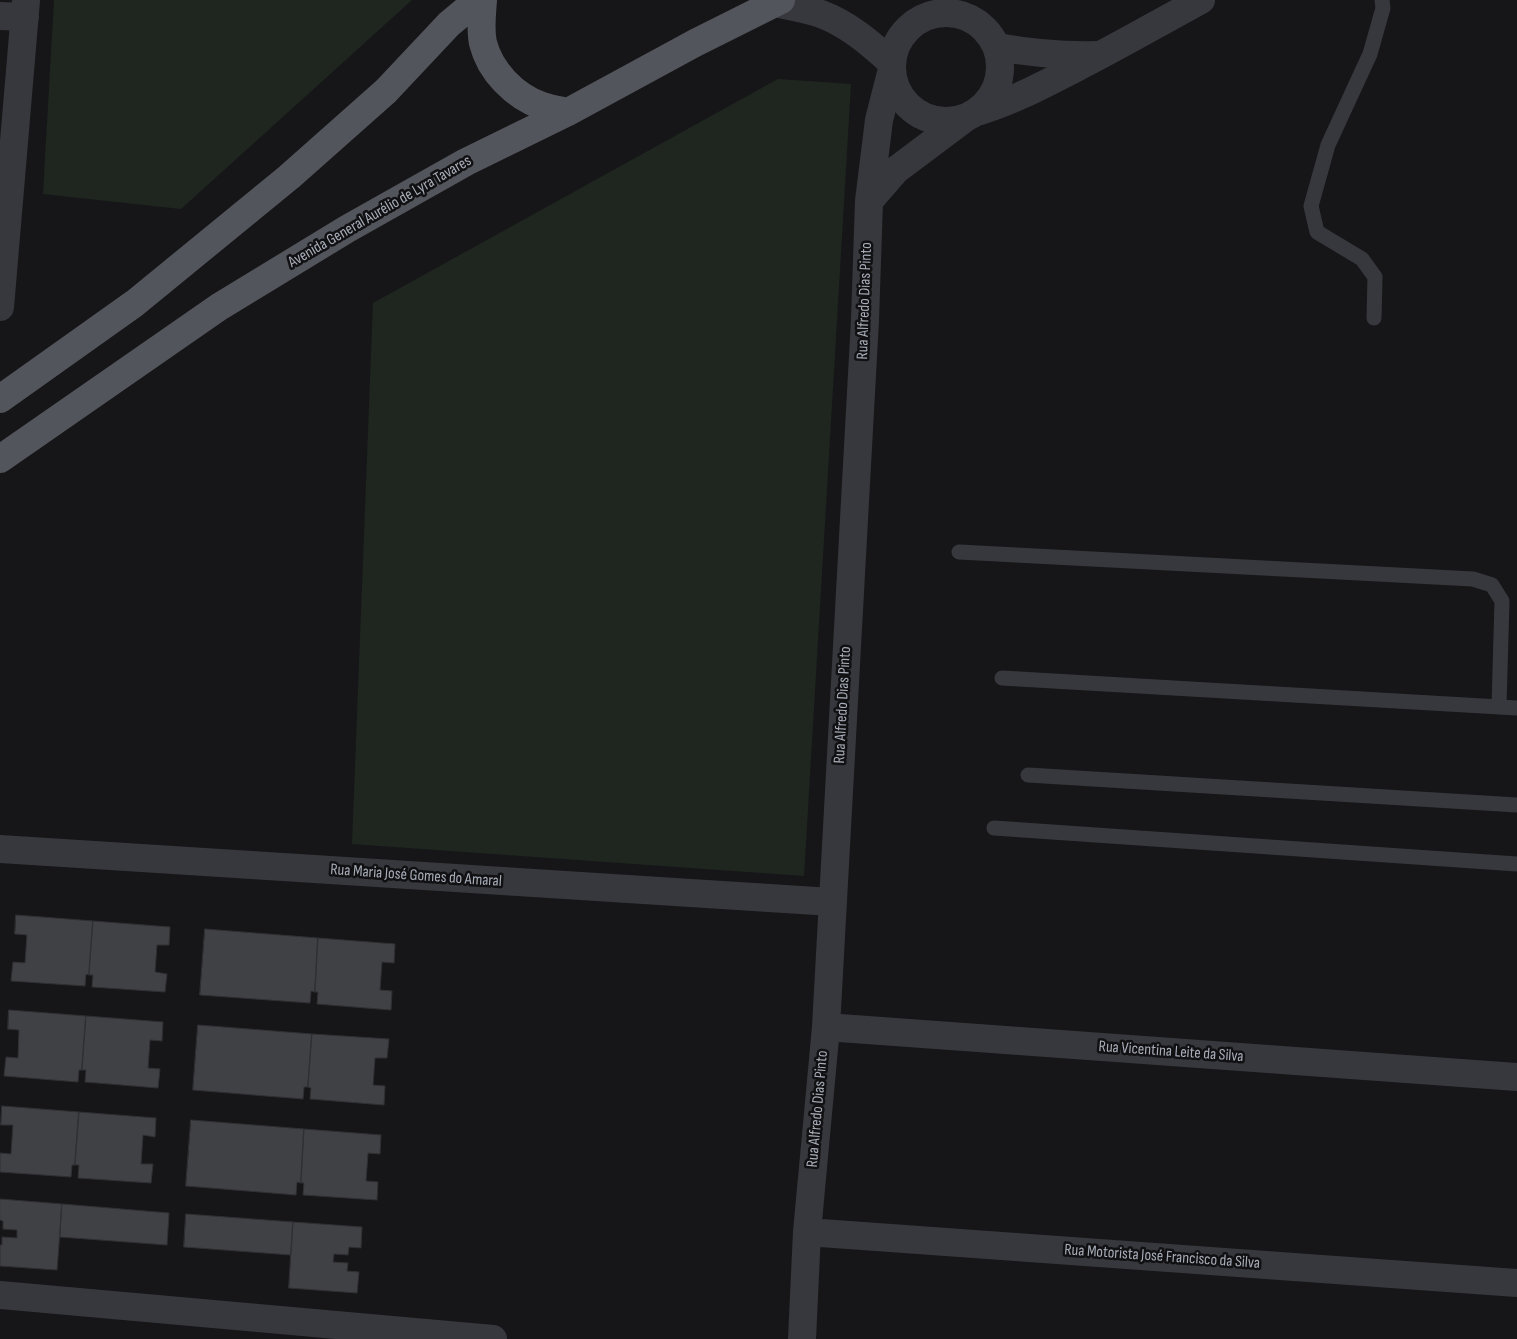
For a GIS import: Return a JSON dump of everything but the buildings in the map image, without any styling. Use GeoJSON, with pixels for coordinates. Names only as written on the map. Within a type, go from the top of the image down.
{"type":"FeatureCollection","features":[{"type":"Feature","properties":{"kind":"main road"},"geometry":{"type":"LineString","coordinates":[[0,400],[135,304],[289,177],[386,91],[449,24],[478,0]]}},
{"type":"Feature","properties":{"kind":"main road"},"geometry":{"type":"LineString","coordinates":[[483,0],[481,21],[483,43],[495,71],[516,92],[541,106],[568,112]]}},
{"type":"Feature","properties":{"kind":"main road","name":"Avenida General Aurélio de Lyra Tavares"},"geometry":{"type":"LineString","coordinates":[[0,459],[228,302],[347,229],[458,167],[568,112],[696,43],[778,2]]}},
{"type":"Feature","properties":{"kind":"street"},"geometry":{"type":"LineString","coordinates":[[778,2],[820,14],[846,26],[868,41],[891,67],[899,96],[916,113],[939,122],[972,115],[1028,94],[1201,0]]}},
{"type":"Feature","properties":{"kind":"street"},"geometry":{"type":"LineString","coordinates":[[869,200],[896,170],[972,115],[996,91],[1001,69],[997,47],[983,26],[960,14],[934,7],[905,30],[896,45],[891,67]]}},
{"type":"Feature","properties":{"kind":"street"},"geometry":{"type":"LineString","coordinates":[[0,307],[17,11]]}},
{"type":"Feature","properties":{"kind":"street"},"geometry":{"type":"LineString","coordinates":[[997,47],[1065,56],[1101,56]]}},
{"type":"Feature","properties":{"kind":"street","name":"Rua Alfredo Dias Pinto"},"geometry":{"type":"LineString","coordinates":[[802,1339],[807,1232],[826,1027],[864,339],[869,200],[879,120],[891,67]]}},
{"type":"Feature","properties":{"kind":"street","name":"Rua Maria José Gomes do Amaral"},"geometry":{"type":"LineString","coordinates":[[0,849],[832,902]]}},
{"type":"Feature","properties":{"kind":"street","name":"Rua Vicentina Leite da Silva"},"geometry":{"type":"LineString","coordinates":[[826,1027],[1517,1077]]}},
{"type":"Feature","properties":{"kind":"street","name":"Rua Motorista José Francisco da Silva"},"geometry":{"type":"LineString","coordinates":[[807,1232],[1517,1283]]}},
{"type":"Feature","properties":{"kind":"street"},"geometry":{"type":"LineString","coordinates":[[0,1294],[493,1339]]}},
{"type":"Feature","properties":{"kind":"lane"},"geometry":{"type":"LineString","coordinates":[[1374,318],[1375,277],[1362,259],[1318,232],[1311,206],[1328,145],[1370,54],[1383,8],[1382,0]]}},
{"type":"Feature","properties":{"kind":"lane"},"geometry":{"type":"LineString","coordinates":[[959,552],[1472,579],[1492,585],[1502,601],[1499,706]]}},
{"type":"Feature","properties":{"kind":"lane"},"geometry":{"type":"LineString","coordinates":[[1002,678],[1517,708]]}},
{"type":"Feature","properties":{"kind":"lane"},"geometry":{"type":"LineString","coordinates":[[1028,775],[1517,805]]}},
{"type":"Feature","properties":{"kind":"lane"},"geometry":{"type":"LineString","coordinates":[[994,828],[1517,864]]}},
{"type":"Feature","properties":{"kind":"shaded area"},"geometry":{"type":"Polygon","coordinates":[[[54,0],[412,0],[181,209],[43,194],[54,0]]]}},
{"type":"Feature","properties":{"kind":"shaded area"},"geometry":{"type":"Polygon","coordinates":[[[778,79],[851,84],[804,876],[352,844],[373,303],[778,79]]]}}]}
